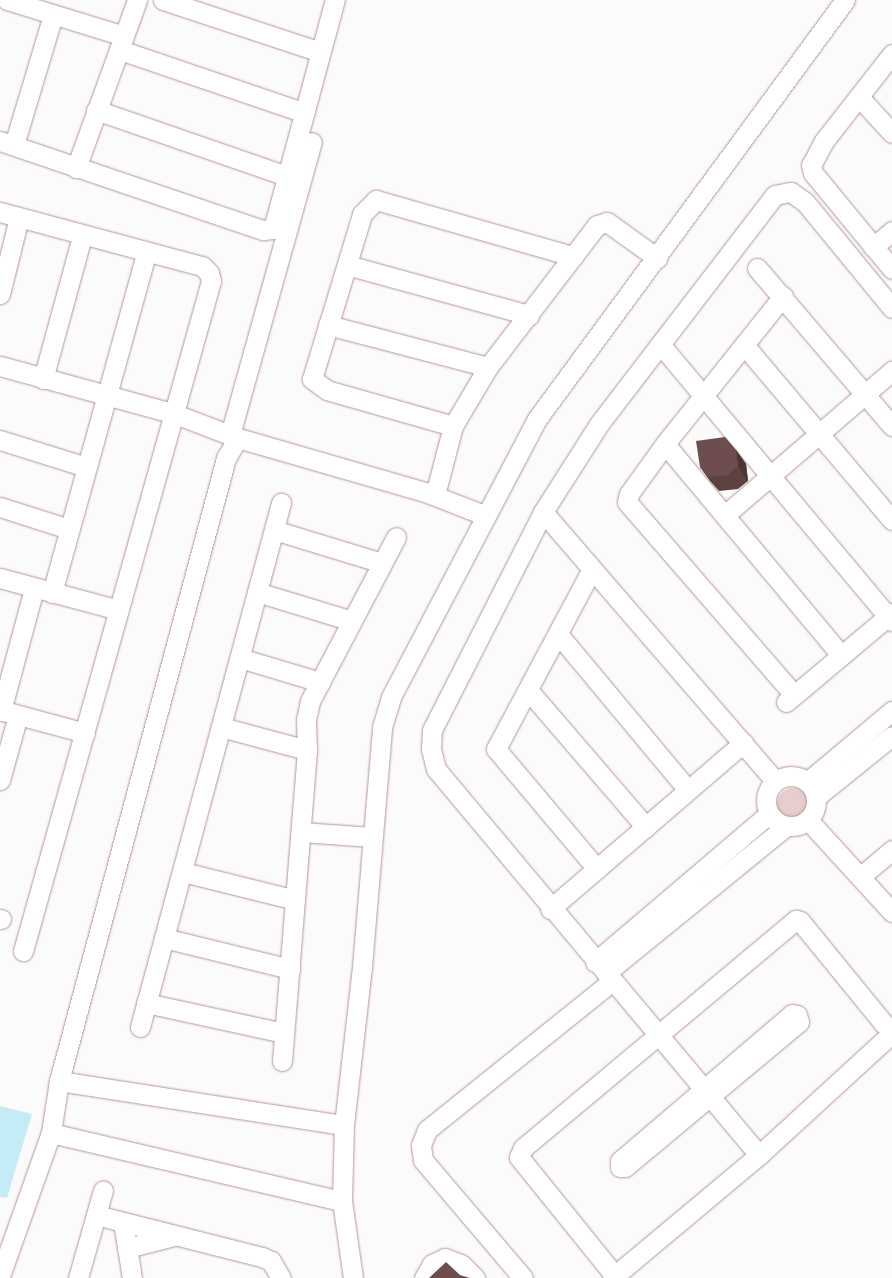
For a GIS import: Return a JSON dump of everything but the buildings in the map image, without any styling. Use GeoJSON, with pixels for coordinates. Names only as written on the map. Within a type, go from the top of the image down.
{"type":"FeatureCollection","features":[{"type":"Feature","properties":{"kind":"street"},"geometry":{"type":"LineString","coordinates":[[7,0],[54,15],[305,113]]}},
{"type":"Feature","properties":{"kind":"street"},"geometry":{"type":"LineString","coordinates":[[76,168],[137,0]]}},
{"type":"Feature","properties":{"kind":"street"},"geometry":{"type":"LineString","coordinates":[[163,0],[320,52]]}},
{"type":"Feature","properties":{"kind":"street"},"geometry":{"type":"LineString","coordinates":[[54,15],[7,143],[263,230],[273,229],[289,177],[335,0]]}},
{"type":"Feature","properties":{"kind":"street"},"geometry":{"type":"LineString","coordinates":[[353,1278],[342,1201],[344,1125],[382,727],[391,697],[484,515],[537,419],[845,0]]}},
{"type":"Feature","properties":{"kind":"street"},"geometry":{"type":"LineString","coordinates":[[892,54],[858,97],[810,165],[813,173],[892,269]]}},
{"type":"Feature","properties":{"kind":"street"},"geometry":{"type":"LineString","coordinates":[[858,97],[892,133]]}},
{"type":"Feature","properties":{"kind":"street"},"geometry":{"type":"LineString","coordinates":[[96,110],[289,177]]}},
{"type":"Feature","properties":{"kind":"street"},"geometry":{"type":"LineString","coordinates":[[0,1276],[5,1243],[51,1133],[59,1081],[312,142]]}},
{"type":"Feature","properties":{"kind":"street"},"geometry":{"type":"LineString","coordinates":[[759,1154],[550,909],[436,769],[431,749],[432,730],[543,512],[599,424],[775,195],[791,192],[805,202],[892,308]]}},
{"type":"Feature","properties":{"kind":"street"},"geometry":{"type":"LineString","coordinates":[[453,426],[318,386],[312,379],[362,214],[376,200],[573,256]]}},
{"type":"Feature","properties":{"kind":"street"},"geometry":{"type":"LineString","coordinates":[[0,212],[82,236],[202,266],[209,273],[211,281],[23,951]]}},
{"type":"Feature","properties":{"kind":"street"},"geometry":{"type":"LineString","coordinates":[[0,294],[19,218]]}},
{"type":"Feature","properties":{"kind":"street"},"geometry":{"type":"LineString","coordinates":[[435,496],[453,426],[488,367],[597,225],[607,222],[657,258]]}},
{"type":"Feature","properties":{"kind":"street"},"geometry":{"type":"LineString","coordinates":[[873,247],[892,231]]}},
{"type":"Feature","properties":{"kind":"street"},"geometry":{"type":"LineString","coordinates":[[43,379],[82,236]]}},
{"type":"Feature","properties":{"kind":"street"},"geometry":{"type":"LineString","coordinates":[[52,594],[146,253]]}},
{"type":"Feature","properties":{"kind":"street"},"geometry":{"type":"LineString","coordinates":[[347,265],[529,315]]}},
{"type":"Feature","properties":{"kind":"street"},"geometry":{"type":"LineString","coordinates":[[757,268],[783,296],[892,426]]}},
{"type":"Feature","properties":{"kind":"street"},"geometry":{"type":"LineString","coordinates":[[660,344],[705,395],[890,617],[841,655],[790,699],[628,502],[630,494],[665,444],[705,395],[783,296]]}},
{"type":"Feature","properties":{"kind":"street"},"geometry":{"type":"LineString","coordinates":[[328,325],[488,367]]}},
{"type":"Feature","properties":{"kind":"street"},"geometry":{"type":"LineString","coordinates":[[744,345],[892,520]]}},
{"type":"Feature","properties":{"kind":"street"},"geometry":{"type":"LineString","coordinates":[[0,366],[107,398],[175,414],[234,437],[435,496],[484,515]]}},
{"type":"Feature","properties":{"kind":"street"},"geometry":{"type":"LineString","coordinates":[[725,515],[892,371]]}},
{"type":"Feature","properties":{"kind":"street"},"geometry":{"type":"LineString","coordinates":[[0,440],[86,467]]}},
{"type":"Feature","properties":{"kind":"street"},"geometry":{"type":"LineString","coordinates":[[665,444],[841,655]]}},
{"type":"Feature","properties":{"kind":"street"},"geometry":{"type":"LineString","coordinates":[[140,1027],[281,503]]}},
{"type":"Feature","properties":{"kind":"street"},"geometry":{"type":"LineString","coordinates":[[0,507],[69,529]]}},
{"type":"Feature","properties":{"kind":"street"},"geometry":{"type":"LineString","coordinates":[[543,512],[775,781]]}},
{"type":"Feature","properties":{"kind":"street"},"geometry":{"type":"LineString","coordinates":[[274,530],[382,563]]}},
{"type":"Feature","properties":{"kind":"street"},"geometry":{"type":"LineString","coordinates":[[282,1061],[307,750],[306,720],[310,701],[396,537]]}},
{"type":"Feature","properties":{"kind":"street"},"geometry":{"type":"LineString","coordinates":[[592,569],[496,750],[597,869]]}},
{"type":"Feature","properties":{"kind":"street"},"geometry":{"type":"LineString","coordinates":[[0,578],[52,594],[119,610]]}},
{"type":"Feature","properties":{"kind":"street"},"geometry":{"type":"LineString","coordinates":[[0,780],[6,712],[34,589]]}},
{"type":"Feature","properties":{"kind":"street"},"geometry":{"type":"LineString","coordinates":[[257,592],[352,621]]}},
{"type":"Feature","properties":{"kind":"street"},"geometry":{"type":"LineString","coordinates":[[558,634],[688,790]]}},
{"type":"Feature","properties":{"kind":"street"},"geometry":{"type":"LineString","coordinates":[[240,658],[320,682]]}},
{"type":"Feature","properties":{"kind":"street"},"geometry":{"type":"LineString","coordinates":[[528,690],[646,827]]}},
{"type":"Feature","properties":{"kind":"street"},"geometry":{"type":"LineString","coordinates":[[812,790],[892,711]]}},
{"type":"Feature","properties":{"kind":"street"},"geometry":{"type":"LineString","coordinates":[[6,712],[85,733]]}},
{"type":"Feature","properties":{"kind":"street"},"geometry":{"type":"LineString","coordinates":[[222,727],[307,750]]}},
{"type":"Feature","properties":{"kind":"street"},"geometry":{"type":"LineString","coordinates":[[812,790],[892,736]]}},
{"type":"Feature","properties":{"kind":"street"},"geometry":{"type":"LineString","coordinates":[[550,909],[742,744]]}},
{"type":"Feature","properties":{"kind":"street"},"geometry":{"type":"LineString","coordinates":[[791,776],[812,790],[816,805],[808,820],[794,826],[786,826],[769,814],[766,795],[775,781],[791,776]]}},
{"type":"Feature","properties":{"kind":"street"},"geometry":{"type":"LineString","coordinates":[[518,1276],[424,1160],[421,1144],[427,1130],[604,972],[769,814]]}},
{"type":"Feature","properties":{"kind":"street"},"geometry":{"type":"LineString","coordinates":[[808,820],[892,912]]}},
{"type":"Feature","properties":{"kind":"street"},"geometry":{"type":"LineString","coordinates":[[604,972],[786,826]]}},
{"type":"Feature","properties":{"kind":"street"},"geometry":{"type":"LineString","coordinates":[[301,832],[372,836]]}},
{"type":"Feature","properties":{"kind":"street"},"geometry":{"type":"LineString","coordinates":[[860,877],[892,850]]}},
{"type":"Feature","properties":{"kind":"street"},"geometry":{"type":"LineString","coordinates":[[183,872],[295,900]]}},
{"type":"Feature","properties":{"kind":"street"},"geometry":{"type":"LineString","coordinates":[[796,920],[800,921],[892,1031],[759,1154],[613,1277],[519,1154],[659,1036],[796,920]]}},
{"type":"Feature","properties":{"kind":"street"},"geometry":{"type":"LineString","coordinates":[[164,938],[290,969]]}},
{"type":"Feature","properties":{"kind":"street"},"geometry":{"type":"LineString","coordinates":[[146,1003],[284,1032]]}},
{"type":"Feature","properties":{"kind":"street"},"geometry":{"type":"LineString","coordinates":[[792,1014],[797,1015],[799,1022],[706,1092],[792,1014]]}},
{"type":"Feature","properties":{"kind":"street"},"geometry":{"type":"LineString","coordinates":[[59,1081],[344,1125]]}},
{"type":"Feature","properties":{"kind":"street"},"geometry":{"type":"LineString","coordinates":[[51,1133],[342,1201]]}},
{"type":"Feature","properties":{"kind":"street"},"geometry":{"type":"LineString","coordinates":[[78,1278],[102,1190]]}},
{"type":"Feature","properties":{"kind":"street"},"geometry":{"type":"LineString","coordinates":[[96,1215],[262,1257],[271,1262],[281,1278]]}},
{"type":"Feature","properties":{"kind":"street"},"geometry":{"type":"LineString","coordinates":[[123,1222],[132,1278]]}},
{"type":"Feature","properties":{"kind":"street"},"geometry":{"type":"LineString","coordinates":[[127,1248],[178,1236]]}},
{"type":"Feature","properties":{"kind":"street"},"geometry":{"type":"LineString","coordinates":[[424,1278],[432,1264],[445,1258],[461,1264],[475,1278]]}},
{"type":"Feature","properties":{"kind":"shaded area"},"geometry":{"type":"Polygon","coordinates":[[[793,788],[805,792],[809,804],[805,816],[793,820],[781,816],[777,804],[781,792],[793,788]]]}},
{"type":"Feature","properties":{"kind":"water"},"geometry":{"type":"Polygon","coordinates":[[[0,1106],[32,1114],[7,1198],[0,1197],[0,1106]]]}}]}
